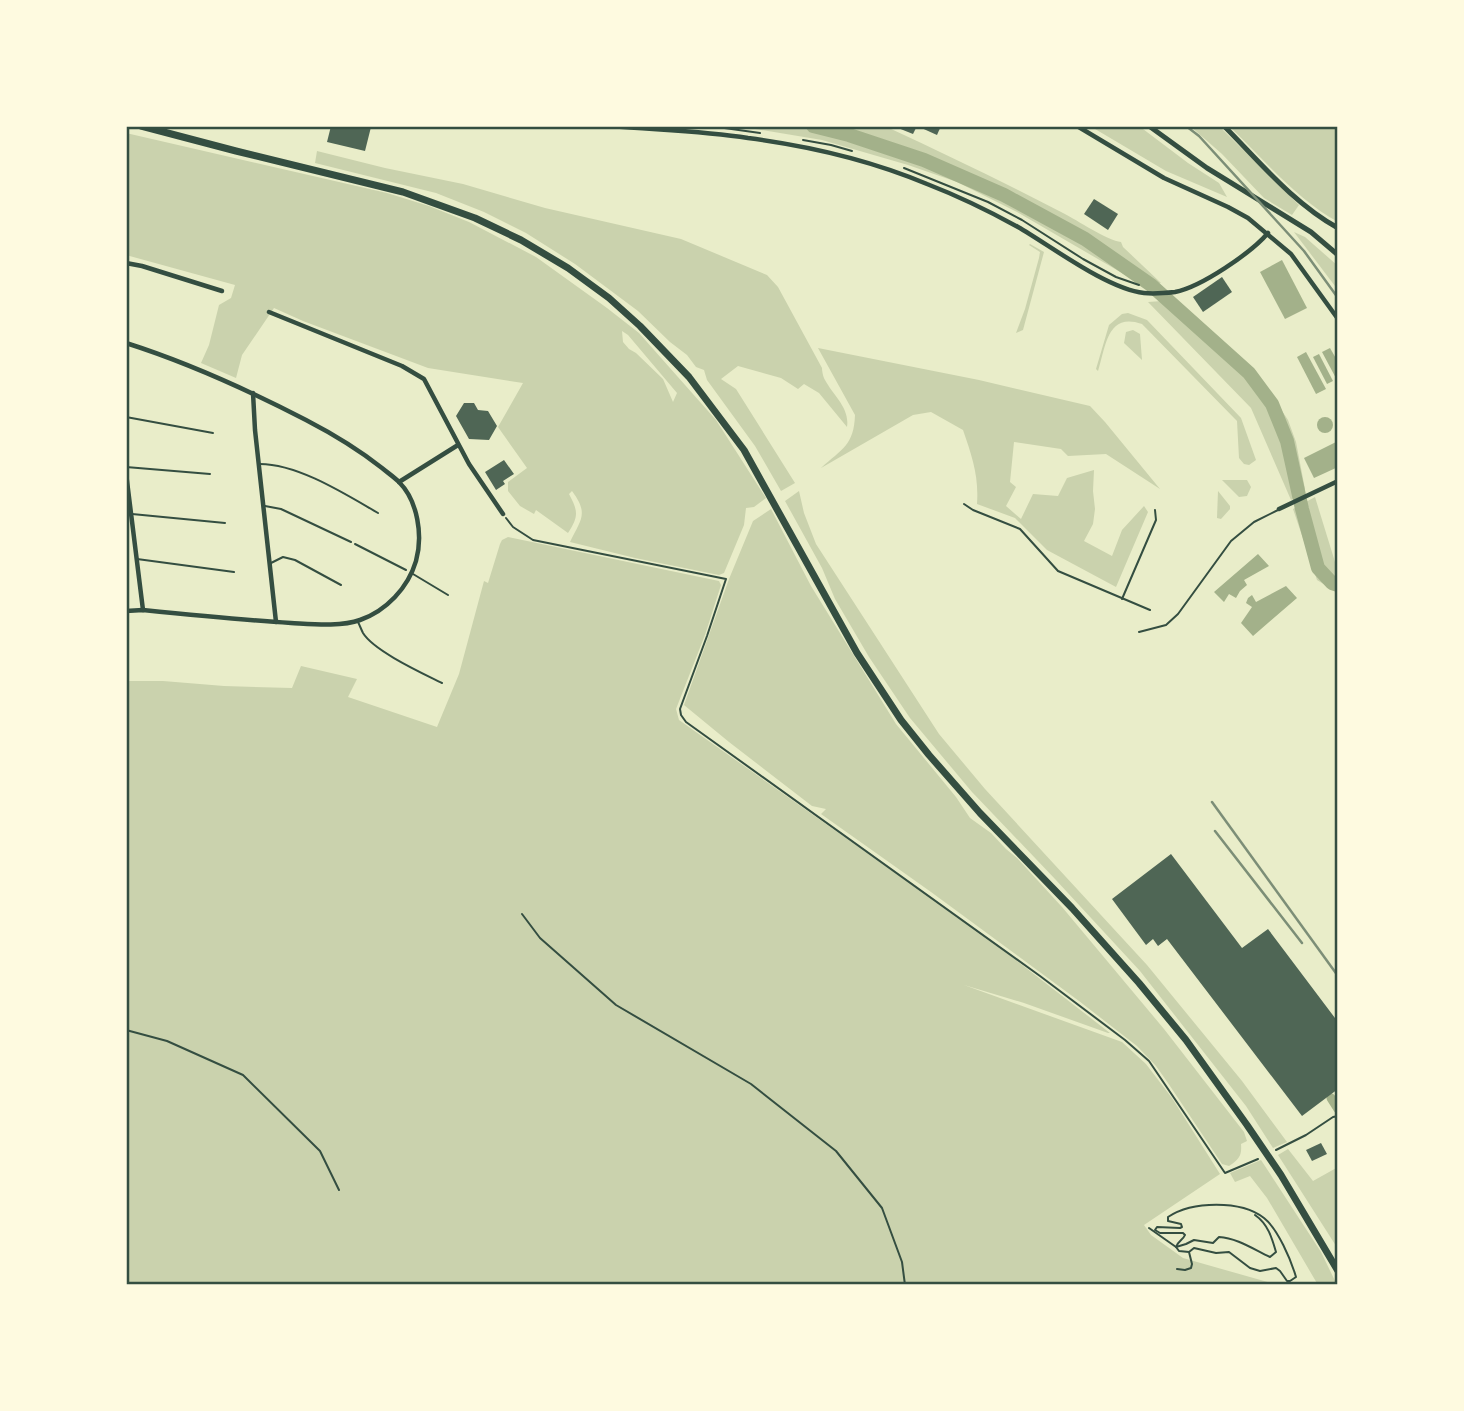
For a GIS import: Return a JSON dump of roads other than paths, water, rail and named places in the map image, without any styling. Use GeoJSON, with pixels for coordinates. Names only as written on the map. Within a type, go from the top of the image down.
{"type":"FeatureCollection","features":[{"type":"Feature","properties":{"kind":"highway"},"geometry":{"type":"LineString","coordinates":[[141,126],[404,192],[475,218],[521,240],[569,268],[640,326],[680,365],[744,450],[857,653],[901,720],[980,813],[1072,908],[1186,1040],[1274,1165],[1338,1271]]}},
{"type":"Feature","properties":{"kind":"street"},"geometry":{"type":"LineString","coordinates":[[611,126],[748,138],[832,153],[881,167],[926,183],[972,204],[1111,282],[1140,293],[1176,291],[1197,284],[1259,244],[1268,233]]}},
{"type":"Feature","properties":{"kind":"street"},"geometry":{"type":"LineString","coordinates":[[1077,126],[1164,178],[1248,218],[1291,254],[1338,319]]}},
{"type":"Feature","properties":{"kind":"street"},"geometry":{"type":"LineString","coordinates":[[1149,126],[1208,168],[1311,232],[1338,255]]}},
{"type":"Feature","properties":{"kind":"street"},"geometry":{"type":"LineString","coordinates":[[1224,126],[1300,203],[1338,228]]}},
{"type":"Feature","properties":{"kind":"street"},"geometry":{"type":"LineString","coordinates":[[126,263],[222,291]]}},
{"type":"Feature","properties":{"kind":"street"},"geometry":{"type":"LineString","coordinates":[[269,312],[402,366],[424,379],[469,464],[503,514]]}},
{"type":"Feature","properties":{"kind":"street"},"geometry":{"type":"LineString","coordinates":[[126,343],[253,392],[340,438],[399,482],[416,513],[419,535],[418,553],[412,573],[395,598],[382,609],[358,621],[324,625],[143,610],[126,611]]}},
{"type":"Feature","properties":{"kind":"street"},"geometry":{"type":"LineString","coordinates":[[253,392],[276,622]]}},
{"type":"Feature","properties":{"kind":"street"},"geometry":{"type":"LineString","coordinates":[[399,482],[458,445]]}},
{"type":"Feature","properties":{"kind":"street"},"geometry":{"type":"LineString","coordinates":[[126,473],[143,610]]}},
{"type":"Feature","properties":{"kind":"street"},"geometry":{"type":"LineString","coordinates":[[1279,509],[1338,481]]}},
{"type":"Feature","properties":{"kind":"lane"},"geometry":{"type":"LineString","coordinates":[[126,417],[213,433]]}},
{"type":"Feature","properties":{"kind":"lane"},"geometry":{"type":"LineString","coordinates":[[259,464],[290,468],[378,513]]}},
{"type":"Feature","properties":{"kind":"lane"},"geometry":{"type":"LineString","coordinates":[[126,467],[210,474]]}},
{"type":"Feature","properties":{"kind":"lane"},"geometry":{"type":"LineString","coordinates":[[964,504],[1020,529],[1058,571],[1150,610]]}},
{"type":"Feature","properties":{"kind":"lane"},"geometry":{"type":"LineString","coordinates":[[264,506],[281,509],[351,542]]}},
{"type":"Feature","properties":{"kind":"lane"},"geometry":{"type":"LineString","coordinates":[[1139,632],[1166,625],[1178,614],[1231,541],[1254,522],[1279,509]]}},
{"type":"Feature","properties":{"kind":"lane"},"geometry":{"type":"LineString","coordinates":[[1122,599],[1156,520],[1155,510]]}},
{"type":"Feature","properties":{"kind":"lane"},"geometry":{"type":"LineString","coordinates":[[131,514],[225,523]]}},
{"type":"Feature","properties":{"kind":"lane"},"geometry":{"type":"LineString","coordinates":[[270,564],[283,558],[295,560],[341,585]]}},
{"type":"Feature","properties":{"kind":"lane"},"geometry":{"type":"LineString","coordinates":[[136,559],[234,572]]}},
{"type":"Feature","properties":{"kind":"lane"},"geometry":{"type":"LineString","coordinates":[[412,573],[449,594]]}},
{"type":"Feature","properties":{"kind":"lane"},"geometry":{"type":"LineString","coordinates":[[358,621],[362,632],[372,643],[408,666],[442,683]]}},
{"type":"Feature","properties":{"kind":"lane"},"geometry":{"type":"LineString","coordinates":[[1276,1150],[1338,1116]]}},
{"type":"Feature","properties":{"kind":"waterway"},"geometry":{"type":"LineString","coordinates":[[813,126],[924,160],[1004,195],[1085,239],[1151,285],[1249,373],[1272,404],[1287,441],[1318,568],[1332,583],[1338,585]]}},
{"type":"Feature","properties":{"kind":"waterway"},"geometry":{"type":"LineString","coordinates":[[1299,513],[1302,509]]}},
{"type":"Feature","properties":{"kind":"waterway"},"geometry":{"type":"LineString","coordinates":[[1331,1098],[1338,1109]]}},
{"type":"Feature","properties":{"kind":"railway"},"geometry":{"type":"LineString","coordinates":[[1186,126],[1199,136],[1304,251],[1338,298]]}},
{"type":"Feature","properties":{"kind":"railway"},"geometry":{"type":"LineString","coordinates":[[1212,802],[1338,976]]}},
{"type":"Feature","properties":{"kind":"railway"},"geometry":{"type":"LineString","coordinates":[[1215,831],[1302,943]]}}]}
